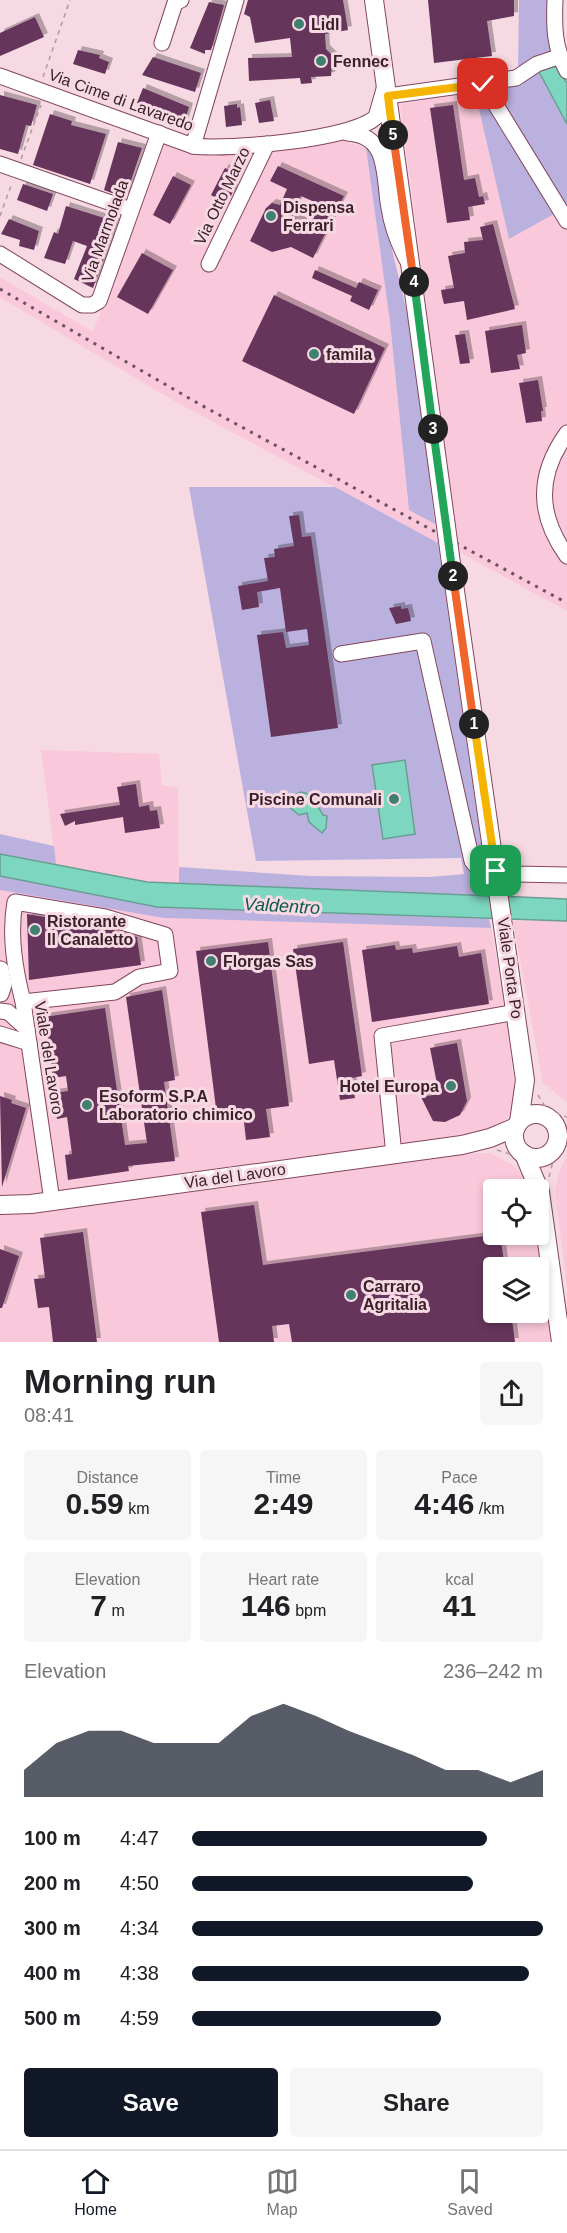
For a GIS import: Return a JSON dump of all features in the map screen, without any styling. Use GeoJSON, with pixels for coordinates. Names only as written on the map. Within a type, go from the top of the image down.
{"type":"FeatureCollection","features":[{"type":"Feature","properties":{"kind":"main road","name":"Viale Porta Po"},"geometry":{"type":"LineString","coordinates":[[374,0],[530,1120],[514,1139],[521,1155],[539,1179]]}},
{"type":"Feature","properties":{"kind":"main road","name":"Viale Porta Po"},"geometry":{"type":"LineString","coordinates":[[530,1120],[558,1136],[558,1148],[548,1179]]}},
{"type":"Feature","properties":{"kind":"main road"},"geometry":{"type":"LineString","coordinates":[[470,1144],[530,1120]]}},
{"type":"Feature","properties":{"kind":"main road","name":"Via del Lavoro"},"geometry":{"type":"LineString","coordinates":[[0,1205],[52,1201],[470,1144]]}},
{"type":"Feature","properties":{"kind":"main road"},"geometry":{"type":"LineString","coordinates":[[470,1144],[535,1158],[558,1148]]}},
{"type":"Feature","properties":{"kind":"main road","name":"Viale Porta Po"},"geometry":{"type":"LineString","coordinates":[[549,1226],[561,1342]]}},
{"type":"Feature","properties":{"kind":"street"},"geometry":{"type":"LineString","coordinates":[[162,44],[175,3],[181,0]]}},
{"type":"Feature","properties":{"kind":"street"},"geometry":{"type":"LineString","coordinates":[[193,146],[237,0]]}},
{"type":"Feature","properties":{"kind":"street"},"geometry":{"type":"LineString","coordinates":[[555,0],[554,26],[558,57],[567,71]]}},
{"type":"Feature","properties":{"kind":"street"},"geometry":{"type":"LineString","coordinates":[[362,126],[376,117],[387,89],[483,84],[516,78],[537,64],[558,57]]}},
{"type":"Feature","properties":{"kind":"street","name":"Via Cime di Lavaredo"},"geometry":{"type":"LineString","coordinates":[[0,76],[193,146],[216,149],[267,144],[362,126]]}},
{"type":"Feature","properties":{"kind":"street"},"geometry":{"type":"LineString","coordinates":[[483,84],[567,221]]}},
{"type":"Feature","properties":{"kind":"street"},"geometry":{"type":"LineString","coordinates":[[362,126],[376,126],[394,143]]}},
{"type":"Feature","properties":{"kind":"street","name":"Via Cime di Lavaredo"},"geometry":{"type":"LineString","coordinates":[[339,132],[360,133],[378,148],[382,157],[395,235],[412,272]]}},
{"type":"Feature","properties":{"kind":"street","name":"Via Marmolada"},"geometry":{"type":"LineString","coordinates":[[0,254],[82,305],[92,305],[99,301],[159,133]]}},
{"type":"Feature","properties":{"kind":"street","name":"Via Otto Marzo"},"geometry":{"type":"LineString","coordinates":[[209,264],[267,144]]}},
{"type":"Feature","properties":{"kind":"street"},"geometry":{"type":"LineString","coordinates":[[0,164],[131,210]]}},
{"type":"Feature","properties":{"kind":"street"},"geometry":{"type":"LineString","coordinates":[[567,433],[546,473],[544,494],[547,519],[567,556]]}},
{"type":"Feature","properties":{"kind":"street"},"geometry":{"type":"LineString","coordinates":[[341,654],[423,641],[472,861],[475,865],[515,874],[567,875]]}},
{"type":"Feature","properties":{"kind":"street","name":"Viale del Lavoro"},"geometry":{"type":"LineString","coordinates":[[23,1002],[115,992],[139,977],[170,971],[165,935],[105,917],[15,902],[5,969],[23,1002],[52,1201]]}},
{"type":"Feature","properties":{"kind":"street"},"geometry":{"type":"LineString","coordinates":[[5,969],[1,994],[4,1011],[28,1036]]}},
{"type":"Feature","properties":{"kind":"street"},"geometry":{"type":"LineString","coordinates":[[394,1155],[382,1036],[516,1012]]}},
{"type":"Feature","properties":{"kind":"street"},"geometry":{"type":"LineString","coordinates":[[0,1034],[28,1036]]}},
{"type":"Feature","properties":{"kind":"path"},"geometry":{"type":"LineString","coordinates":[[38,89],[70,0]]}},
{"type":"Feature","properties":{"kind":"path"},"geometry":{"type":"LineString","coordinates":[[0,216],[43,100],[54,104],[57,95]]}},
{"type":"Feature","properties":{"kind":"path"},"geometry":{"type":"LineString","coordinates":[[521,1155],[530,1120],[561,1130],[558,1148],[550,1164],[547,1179]]}},
{"type":"Feature","properties":{"kind":"path"},"geometry":{"type":"LineString","coordinates":[[495,1150],[541,1159],[558,1148]]}},
{"type":"Feature","properties":{"kind":"shaded area"},"geometry":{"type":"Polygon","coordinates":[[[519,0],[551,0],[552,54],[518,71],[519,0]]]}},
{"type":"Feature","properties":{"kind":"shaded area"},"geometry":{"type":"Polygon","coordinates":[[[538,70],[567,124],[567,207],[495,88],[522,85],[528,76],[538,70]]]}},
{"type":"Feature","properties":{"kind":"shaded area"},"geometry":{"type":"Polygon","coordinates":[[[475,92],[509,239],[567,206],[567,611],[459,552],[400,104],[475,92]]]}},
{"type":"Feature","properties":{"kind":"shaded area"},"geometry":{"type":"Polygon","coordinates":[[[475,92],[478,92],[554,214],[509,239],[475,92]]]}},
{"type":"Feature","properties":{"kind":"shaded area"},"geometry":{"type":"Polygon","coordinates":[[[335,138],[366,148],[390,322],[409,510],[435,524],[438,543],[176,402],[0,297],[0,277],[93,332],[163,144],[208,157],[335,138]]]}},
{"type":"Feature","properties":{"kind":"shaded area"},"geometry":{"type":"Polygon","coordinates":[[[369,147],[375,154],[387,229],[413,337],[435,524],[409,510],[390,322],[366,148],[369,147]]]}},
{"type":"Feature","properties":{"kind":"shaded area"},"geometry":{"type":"Polygon","coordinates":[[[189,487],[335,487],[438,543],[483,856],[486,896],[179,884],[179,867],[310,876],[429,877],[464,874],[461,858],[256,861],[189,487]]]}},
{"type":"Feature","properties":{"kind":"shaded area"},"geometry":{"type":"Polygon","coordinates":[[[41,750],[159,754],[162,785],[178,788],[179,884],[147,882],[56,864],[41,750]]]}},
{"type":"Feature","properties":{"kind":"shaded area"},"geometry":{"type":"Polygon","coordinates":[[[0,834],[54,846],[56,864],[0,854],[0,834]]]}},
{"type":"Feature","properties":{"kind":"shaded area"},"geometry":{"type":"Polygon","coordinates":[[[0,876],[157,907],[489,919],[491,928],[164,918],[0,890],[0,876]]]}},
{"type":"Feature","properties":{"kind":"shaded area"},"geometry":{"type":"Polygon","coordinates":[[[0,890],[164,918],[491,928],[507,1021],[515,1095],[509,1116],[500,1125],[488,1131],[461,1137],[57,1191],[0,1196],[0,890]]]}},
{"type":"Feature","properties":{"kind":"shaded area"},"geometry":{"type":"Polygon","coordinates":[[[513,921],[567,921],[567,1102],[543,1083],[513,921]]]}},
{"type":"Feature","properties":{"kind":"shaded area"},"geometry":{"type":"Polygon","coordinates":[[[490,1153],[511,1164],[527,1179],[483,1179],[483,1245],[540,1245],[542,1257],[483,1257],[483,1323],[549,1323],[549,1300],[556,1342],[0,1342],[0,1213],[76,1206],[463,1154],[490,1153]]]}},
{"type":"Feature","properties":{"kind":"shaded area"},"geometry":{"type":"Polygon","coordinates":[[[567,1155],[567,1289],[555,1193],[558,1175],[567,1155]]]}},
{"type":"Feature","properties":{"kind":"water"},"geometry":{"type":"Polygon","coordinates":[[[557,66],[567,83],[567,124],[538,70],[557,66]]]}},
{"type":"Feature","properties":{"kind":"water","name":"Piscine Comunali"},"geometry":{"type":"Polygon","coordinates":[[[405,760],[415,834],[383,839],[372,765],[405,760]]]}},
{"type":"Feature","properties":{"kind":"water"},"geometry":{"type":"Polygon","coordinates":[[[301,792],[320,797],[316,803],[323,815],[327,816],[326,828],[322,833],[309,822],[307,813],[299,815],[282,801],[301,792]]]}},
{"type":"Feature","properties":{"kind":"water","name":"Valdentro"},"geometry":{"type":"Polygon","coordinates":[[[0,854],[147,882],[567,899],[567,921],[157,907],[0,876],[0,854]]]}},
{"type":"Feature","properties":{"kind":"building","name":"Lidl"},"geometry":{"type":"Polygon","coordinates":[[[248,0],[343,0],[348,30],[325,34],[326,49],[333,56],[331,76],[311,77],[312,83],[301,84],[300,78],[249,81],[248,58],[292,57],[290,38],[255,43],[250,17],[244,14],[248,0]]]}},
{"type":"Feature","properties":{"kind":"building"},"geometry":{"type":"Polygon","coordinates":[[[428,0],[514,0],[514,16],[487,21],[492,56],[434,63],[428,0]]]}},
{"type":"Feature","properties":{"kind":"building"},"geometry":{"type":"Polygon","coordinates":[[[209,2],[224,5],[211,50],[205,50],[205,54],[190,48],[209,2]]]}},
{"type":"Feature","properties":{"kind":"building"},"geometry":{"type":"Polygon","coordinates":[[[35,17],[44,37],[0,56],[0,33],[35,17]]]}},
{"type":"Feature","properties":{"kind":"building"},"geometry":{"type":"Polygon","coordinates":[[[78,50],[100,55],[99,58],[109,62],[105,74],[73,64],[78,50]]]}},
{"type":"Feature","properties":{"kind":"building"},"geometry":{"type":"Polygon","coordinates":[[[153,57],[201,73],[195,92],[142,75],[153,57]]]}},
{"type":"Feature","properties":{"kind":"building"},"geometry":{"type":"Polygon","coordinates":[[[143,88],[189,107],[184,124],[137,103],[143,88]]]}},
{"type":"Feature","properties":{"kind":"building"},"geometry":{"type":"Polygon","coordinates":[[[0,95],[37,105],[31,126],[26,125],[18,154],[0,149],[0,95]]]}},
{"type":"Feature","properties":{"kind":"building"},"geometry":{"type":"Polygon","coordinates":[[[270,100],[274,121],[259,123],[255,103],[270,100]]]}},
{"type":"Feature","properties":{"kind":"building"},"geometry":{"type":"Polygon","coordinates":[[[237,104],[237,108],[240,107],[242,125],[226,127],[224,106],[237,104]]]}},
{"type":"Feature","properties":{"kind":"building"},"geometry":{"type":"Polygon","coordinates":[[[453,105],[464,180],[475,178],[479,197],[483,196],[485,204],[468,207],[470,220],[447,223],[430,108],[453,105]]]}},
{"type":"Feature","properties":{"kind":"building"},"geometry":{"type":"Polygon","coordinates":[[[50,114],[72,121],[71,125],[106,134],[90,184],[33,165],[50,114]]]}},
{"type":"Feature","properties":{"kind":"building"},"geometry":{"type":"Polygon","coordinates":[[[118,142],[142,148],[125,198],[104,190],[118,142]]]}},
{"type":"Feature","properties":{"kind":"building"},"geometry":{"type":"Polygon","coordinates":[[[278,166],[344,196],[313,258],[291,247],[272,252],[250,241],[266,208],[272,203],[280,205],[287,189],[270,181],[278,166]],[[301,196],[290,216],[309,224],[319,204],[301,196]]]}},
{"type":"Feature","properties":{"kind":"building"},"geometry":{"type":"Polygon","coordinates":[[[225,168],[238,175],[231,187],[234,189],[231,196],[227,194],[223,202],[211,195],[225,168]]]}},
{"type":"Feature","properties":{"kind":"building"},"geometry":{"type":"Polygon","coordinates":[[[173,176],[191,185],[170,224],[153,215],[173,176]]]}},
{"type":"Feature","properties":{"kind":"building"},"geometry":{"type":"Polygon","coordinates":[[[23,184],[53,194],[47,211],[17,200],[23,184]]]}},
{"type":"Feature","properties":{"kind":"building"},"geometry":{"type":"Polygon","coordinates":[[[66,206],[117,222],[93,288],[74,279],[87,246],[73,241],[65,264],[44,258],[54,232],[58,234],[66,206]]]}},
{"type":"Feature","properties":{"kind":"building"},"geometry":{"type":"Polygon","coordinates":[[[9,219],[39,231],[34,250],[19,246],[20,240],[1,234],[9,219]]]}},
{"type":"Feature","properties":{"kind":"building"},"geometry":{"type":"Polygon","coordinates":[[[493,224],[515,309],[467,320],[464,301],[444,304],[441,290],[454,288],[448,256],[465,253],[464,242],[483,240],[480,227],[493,224]]]}},
{"type":"Feature","properties":{"kind":"building"},"geometry":{"type":"Polygon","coordinates":[[[142,253],[173,270],[148,314],[117,297],[142,253]]]}},
{"type":"Feature","properties":{"kind":"building"},"geometry":{"type":"Polygon","coordinates":[[[315,270],[356,288],[359,282],[378,290],[369,310],[350,301],[352,296],[312,278],[315,270]]]}},
{"type":"Feature","properties":{"kind":"building","name":"famila"},"geometry":{"type":"Polygon","coordinates":[[[274,295],[385,348],[354,414],[242,361],[274,295]]]}},
{"type":"Feature","properties":{"kind":"building"},"geometry":{"type":"Polygon","coordinates":[[[522,325],[526,353],[517,355],[520,369],[491,373],[485,331],[522,325]]]}},
{"type":"Feature","properties":{"kind":"building"},"geometry":{"type":"Polygon","coordinates":[[[465,334],[470,363],[460,364],[455,335],[465,334]]]}},
{"type":"Feature","properties":{"kind":"building"},"geometry":{"type":"Polygon","coordinates":[[[538,380],[543,411],[541,411],[542,421],[526,423],[519,383],[538,380]]]}},
{"type":"Feature","properties":{"kind":"building"},"geometry":{"type":"Polygon","coordinates":[[[299,515],[302,537],[311,536],[338,728],[271,737],[257,635],[283,632],[286,648],[309,645],[307,629],[286,632],[280,588],[257,592],[259,607],[242,610],[238,586],[268,581],[264,558],[275,557],[274,549],[294,546],[289,516],[299,515]]]}},
{"type":"Feature","properties":{"kind":"building"},"geometry":{"type":"Polygon","coordinates":[[[401,606],[401,609],[408,608],[411,621],[396,624],[389,608],[401,606]]]}},
{"type":"Feature","properties":{"kind":"building"},"geometry":{"type":"Polygon","coordinates":[[[136,784],[139,807],[149,805],[150,811],[157,810],[160,828],[125,833],[123,817],[75,825],[75,821],[65,826],[60,814],[120,805],[117,787],[136,784]]]}},
{"type":"Feature","properties":{"kind":"building"},"geometry":{"type":"Polygon","coordinates":[[[27,914],[103,927],[137,937],[141,965],[29,980],[27,914]]]}},
{"type":"Feature","properties":{"kind":"building"},"geometry":{"type":"Polygon","coordinates":[[[268,942],[289,1106],[266,1109],[270,1137],[246,1140],[243,1113],[217,1116],[196,951],[268,942]]]}},
{"type":"Feature","properties":{"kind":"building"},"geometry":{"type":"Polygon","coordinates":[[[343,942],[362,1076],[352,1078],[355,1098],[340,1100],[334,1060],[309,1064],[293,949],[343,942]]]}},
{"type":"Feature","properties":{"kind":"building"},"geometry":{"type":"Polygon","coordinates":[[[395,945],[396,950],[412,948],[413,953],[457,946],[459,957],[481,953],[489,1004],[372,1022],[362,950],[395,945]]]}},
{"type":"Feature","properties":{"kind":"building","name":"Esoform S.P.A Laboratorio chimico"},"geometry":{"type":"Polygon","coordinates":[[[162,990],[175,1080],[164,1082],[175,1161],[128,1166],[129,1171],[68,1180],[65,1155],[72,1154],[67,1117],[57,1119],[53,1093],[68,1091],[66,1076],[53,1078],[44,1017],[105,1008],[125,1145],[147,1143],[126,997],[162,990]]]}},
{"type":"Feature","properties":{"kind":"building","name":"Hotel Europa"},"geometry":{"type":"Polygon","coordinates":[[[457,1043],[467,1101],[460,1115],[445,1122],[433,1121],[421,1097],[439,1094],[430,1048],[457,1043]]]}},
{"type":"Feature","properties":{"kind":"building"},"geometry":{"type":"Polygon","coordinates":[[[0,1096],[26,1108],[2,1187],[0,1096]]]}},
{"type":"Feature","properties":{"kind":"building","name":"Carraro Agritalia"},"geometry":{"type":"Polygon","coordinates":[[[254,1205],[263,1265],[483,1236],[483,1245],[502,1245],[503,1257],[483,1257],[483,1323],[512,1323],[515,1342],[292,1342],[289,1324],[272,1326],[274,1342],[219,1342],[201,1212],[254,1205]]]}},
{"type":"Feature","properties":{"kind":"building"},"geometry":{"type":"Polygon","coordinates":[[[83,1232],[97,1342],[53,1342],[49,1307],[38,1308],[34,1279],[45,1278],[40,1238],[83,1232]]]}},
{"type":"Feature","properties":{"kind":"building"},"geometry":{"type":"Polygon","coordinates":[[[0,1249],[19,1256],[2,1308],[0,1308],[0,1249]]]}},
{"type":"Feature","properties":{"kind":"railway"},"geometry":{"type":"LineString","coordinates":[[0,289],[201,405],[567,603]]}},
{"type":"Feature","properties":{"kind":"place","name":"Lidl"},"geometry":{"type":"Point","coordinates":[299,24]}},
{"type":"Feature","properties":{"kind":"place","name":"Fennec"},"geometry":{"type":"Point","coordinates":[321,61]}},
{"type":"Feature","properties":{"kind":"place","name":"Dispensa Ferrari"},"geometry":{"type":"Point","coordinates":[271,216]}},
{"type":"Feature","properties":{"kind":"place","name":"famila"},"geometry":{"type":"Point","coordinates":[314,354]}},
{"type":"Feature","properties":{"kind":"place","name":"Piscine Comunali"},"geometry":{"type":"Point","coordinates":[394,799]}},
{"type":"Feature","properties":{"kind":"place","name":"Ristorante Il Canaletto"},"geometry":{"type":"Point","coordinates":[35,930]}},
{"type":"Feature","properties":{"kind":"place","name":"Florgas Sas"},"geometry":{"type":"Point","coordinates":[211,961]}},
{"type":"Feature","properties":{"kind":"place","name":"Hotel Europa"},"geometry":{"type":"Point","coordinates":[451,1086]}},
{"type":"Feature","properties":{"kind":"place","name":"Esoform S.P.A Laboratorio chimico"},"geometry":{"type":"Point","coordinates":[87,1105]}},
{"type":"Feature","properties":{"kind":"place","name":"Carraro Agritalia"},"geometry":{"type":"Point","coordinates":[351,1295]}},
{"type":"Feature","properties":{"kind":"route"},"geometry":{"type":"LineString","coordinates":[[483,84],[388,96],[450,556],[496,871]]}}]}
